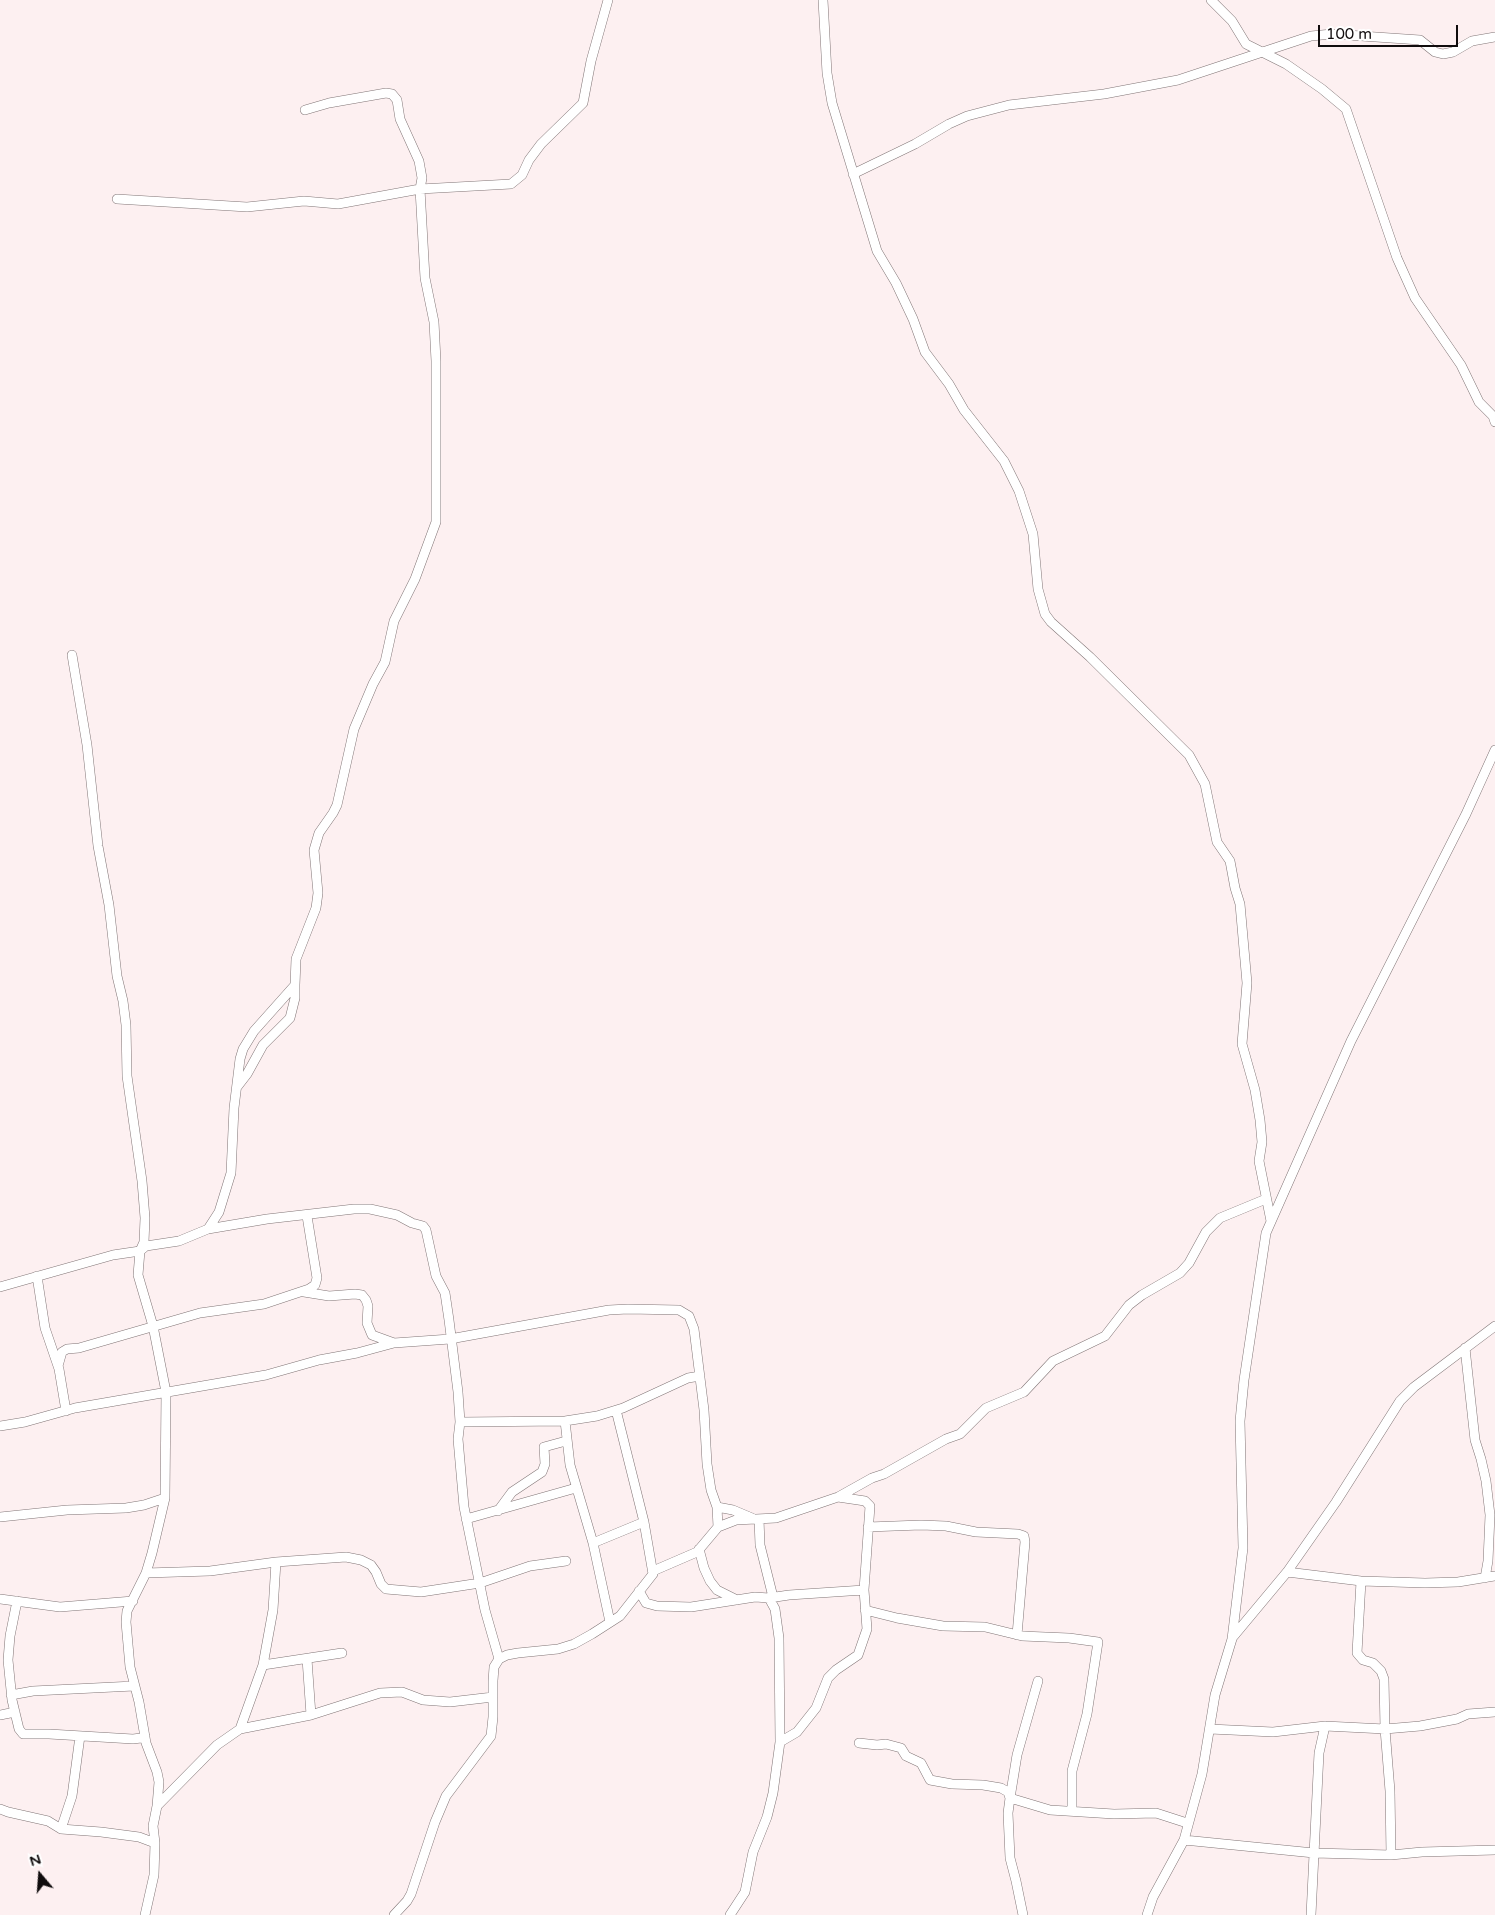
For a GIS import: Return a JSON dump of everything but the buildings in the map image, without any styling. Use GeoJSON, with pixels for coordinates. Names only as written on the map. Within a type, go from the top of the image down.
{"type":"FeatureCollection","features":[{"type":"Feature","properties":{"kind":"street"},"geometry":{"type":"LineString","coordinates":[[116,199],[247,207],[304,201],[338,204],[420,190],[507,185],[522,175],[529,160],[541,144],[583,104],[591,61],[608,0]]}},
{"type":"Feature","properties":{"kind":"street"},"geometry":{"type":"LineString","coordinates":[[822,0],[832,103],[877,250],[906,304],[925,352],[949,384],[964,410],[1004,461],[1019,491],[1032,534],[1038,589],[1045,614],[1051,622],[1090,657],[1189,755],[1205,784],[1217,842],[1230,861],[1240,904],[1247,983],[1242,1044],[1255,1090],[1260,1120],[1262,1142],[1259,1161],[1271,1220]]}},
{"type":"Feature","properties":{"kind":"street"},"geometry":{"type":"LineString","coordinates":[[1212,0],[1232,22],[1244,42],[1286,64],[1322,88],[1342,105],[1349,114],[1397,258],[1415,298],[1461,365],[1480,402],[1493,416],[1495,422]]}},
{"type":"Feature","properties":{"kind":"street"},"geometry":{"type":"LineString","coordinates":[[853,174],[967,116],[1010,105],[1104,94],[1178,80],[1264,53],[1298,40],[1332,34],[1420,40],[1435,52],[1443,54],[1453,52],[1472,41],[1495,37]]}},
{"type":"Feature","properties":{"kind":"street"},"geometry":{"type":"LineString","coordinates":[[236,1087],[247,1074],[263,1045],[290,1018],[295,998],[296,959],[316,908],[317,886],[314,850],[319,833],[337,805],[354,729],[373,684],[386,662],[394,621],[415,579],[436,522],[436,360],[434,322],[426,278],[420,190],[422,178],[419,161],[400,118],[397,100],[392,94],[386,93],[329,103],[304,110]]}},
{"type":"Feature","properties":{"kind":"street"},"geometry":{"type":"LineString","coordinates":[[72,655],[87,745],[98,846],[109,905],[117,976],[126,1024],[127,1076],[137,1137],[145,1218],[144,1242],[140,1251],[138,1275],[152,1326],[166,1392],[165,1498],[160,1527],[146,1573],[127,1611],[126,1622],[127,1654],[146,1743],[157,1772],[158,1806],[153,1826],[155,1843],[154,1875],[145,1915]]}},
{"type":"Feature","properties":{"kind":"street"},"geometry":{"type":"LineString","coordinates":[[1147,1915],[1153,1896],[1184,1840],[1187,1823],[1202,1774],[1215,1695],[1232,1639],[1243,1548],[1240,1420],[1244,1380],[1265,1239],[1271,1220],[1350,1041],[1466,814],[1495,750]]}},
{"type":"Feature","properties":{"kind":"street"},"geometry":{"type":"LineString","coordinates":[[208,1229],[219,1212],[231,1173],[236,1087],[240,1059],[248,1039],[295,985]]}},
{"type":"Feature","properties":{"kind":"street"},"geometry":{"type":"LineString","coordinates":[[394,1915],[411,1894],[435,1822],[446,1796],[491,1736],[494,1667],[499,1659],[507,1655],[547,1652],[569,1646],[620,1616],[653,1574],[652,1571],[686,1557],[699,1549],[718,1527],[736,1520],[776,1518],[838,1498],[946,1439],[960,1434],[986,1408],[1024,1392],[1053,1361],[1105,1336],[1129,1305],[1142,1295],[1180,1273],[1189,1263],[1206,1232],[1220,1218],[1266,1199]]}},
{"type":"Feature","properties":{"kind":"street"},"geometry":{"type":"LineString","coordinates":[[0,1286],[113,1255],[140,1251],[144,1247],[179,1241],[208,1229],[276,1218],[307,1216],[354,1209],[370,1209],[397,1215],[412,1224],[423,1226],[428,1234],[436,1276],[445,1293],[450,1339],[457,1374],[460,1461],[466,1519],[485,1610],[499,1659]]}},
{"type":"Feature","properties":{"kind":"street"},"geometry":{"type":"LineString","coordinates":[[58,1366],[62,1352],[66,1350],[209,1311],[264,1304],[304,1292],[314,1285],[317,1278],[307,1216]]}},
{"type":"Feature","properties":{"kind":"street"},"geometry":{"type":"LineString","coordinates":[[37,1276],[45,1328],[58,1366],[66,1411]]}},
{"type":"Feature","properties":{"kind":"street"},"geometry":{"type":"LineString","coordinates":[[304,1292],[328,1296],[362,1295],[368,1306],[367,1323],[372,1335],[394,1343]]}},
{"type":"Feature","properties":{"kind":"street"},"geometry":{"type":"LineString","coordinates":[[0,1426],[25,1422],[103,1402],[266,1375],[319,1360],[357,1353],[394,1343],[450,1339],[609,1310],[678,1310],[689,1316],[694,1328],[704,1410],[707,1464],[711,1490],[717,1507],[718,1527]]}},
{"type":"Feature","properties":{"kind":"street"},"geometry":{"type":"LineString","coordinates":[[1232,1639],[1287,1572],[1336,1502],[1400,1401],[1414,1387],[1495,1326]]}},
{"type":"Feature","properties":{"kind":"street"},"geometry":{"type":"LineString","coordinates":[[1465,1348],[1475,1440],[1484,1473],[1490,1515],[1488,1561],[1485,1578]]}},
{"type":"Feature","properties":{"kind":"street"},"geometry":{"type":"LineString","coordinates":[[460,1422],[565,1421],[597,1416],[616,1410],[688,1378],[700,1376]]}},
{"type":"Feature","properties":{"kind":"street"},"geometry":{"type":"LineString","coordinates":[[616,1410],[644,1522],[653,1574]]}},
{"type":"Feature","properties":{"kind":"street"},"geometry":{"type":"LineString","coordinates":[[565,1421],[570,1465],[592,1543],[610,1622]]}},
{"type":"Feature","properties":{"kind":"street"},"geometry":{"type":"LineString","coordinates":[[498,1511],[512,1492],[542,1472],[545,1464],[544,1448],[566,1441]]}},
{"type":"Feature","properties":{"kind":"street"},"geometry":{"type":"LineString","coordinates":[[466,1519],[576,1488]]}},
{"type":"Feature","properties":{"kind":"street"},"geometry":{"type":"LineString","coordinates":[[0,1517],[67,1510],[126,1508],[144,1505],[165,1498]]}},
{"type":"Feature","properties":{"kind":"street"},"geometry":{"type":"LineString","coordinates":[[780,1742],[797,1732],[816,1708],[828,1678],[858,1655],[867,1625],[864,1590],[870,1506],[867,1502],[838,1498]]}},
{"type":"Feature","properties":{"kind":"street"},"geometry":{"type":"LineString","coordinates":[[717,1507],[733,1510],[756,1519]]}},
{"type":"Feature","properties":{"kind":"street"},"geometry":{"type":"LineString","coordinates":[[730,1915],[745,1892],[752,1852],[767,1818],[773,1793],[780,1742],[779,1638],[775,1609],[756,1519]]}},
{"type":"Feature","properties":{"kind":"street"},"geometry":{"type":"LineString","coordinates":[[592,1543],[644,1522]]}},
{"type":"Feature","properties":{"kind":"street"},"geometry":{"type":"LineString","coordinates":[[868,1527],[946,1526],[976,1532],[1024,1536],[1017,1635]]}},
{"type":"Feature","properties":{"kind":"street"},"geometry":{"type":"LineString","coordinates":[[699,1549],[710,1581],[717,1590],[737,1600]]}},
{"type":"Feature","properties":{"kind":"street"},"geometry":{"type":"LineString","coordinates":[[146,1573],[210,1571],[276,1562],[346,1557],[361,1560],[371,1565],[384,1588],[421,1592],[480,1584],[530,1566],[566,1561]]}},
{"type":"Feature","properties":{"kind":"street"},"geometry":{"type":"LineString","coordinates":[[240,1729],[263,1665],[273,1610],[276,1562]]}},
{"type":"Feature","properties":{"kind":"street"},"geometry":{"type":"LineString","coordinates":[[1287,1572],[1361,1581],[1445,1583],[1495,1576]]}},
{"type":"Feature","properties":{"kind":"street"},"geometry":{"type":"LineString","coordinates":[[1361,1581],[1358,1653],[1363,1660],[1373,1663],[1381,1671],[1384,1679],[1385,1729],[1390,1791],[1391,1855]]}},
{"type":"Feature","properties":{"kind":"street"},"geometry":{"type":"LineString","coordinates":[[639,1591],[643,1599],[650,1605],[672,1608],[755,1598],[864,1590]]}},
{"type":"Feature","properties":{"kind":"street"},"geometry":{"type":"LineString","coordinates":[[0,1599],[60,1607],[133,1601]]}},
{"type":"Feature","properties":{"kind":"street"},"geometry":{"type":"LineString","coordinates":[[17,1601],[9,1652],[11,1695],[19,1729],[23,1734],[133,1739],[145,1736]]}},
{"type":"Feature","properties":{"kind":"street"},"geometry":{"type":"LineString","coordinates":[[865,1610],[943,1626],[985,1627],[1017,1635],[1069,1638],[1098,1643],[1087,1714],[1072,1771],[1072,1810]]}},
{"type":"Feature","properties":{"kind":"street"},"geometry":{"type":"LineString","coordinates":[[263,1665],[342,1654]]}},
{"type":"Feature","properties":{"kind":"street"},"geometry":{"type":"LineString","coordinates":[[307,1659],[311,1715]]}},
{"type":"Feature","properties":{"kind":"street"},"geometry":{"type":"LineString","coordinates":[[1009,1802],[1017,1754],[1038,1681]]}},
{"type":"Feature","properties":{"kind":"street"},"geometry":{"type":"LineString","coordinates":[[11,1695],[33,1691],[134,1686]]}},
{"type":"Feature","properties":{"kind":"street"},"geometry":{"type":"LineString","coordinates":[[158,1806],[217,1745],[240,1729],[311,1715],[380,1693],[393,1691],[402,1692],[423,1700],[443,1702],[493,1697]]}},
{"type":"Feature","properties":{"kind":"street"},"geometry":{"type":"LineString","coordinates":[[0,1715],[15,1712]]}},
{"type":"Feature","properties":{"kind":"street"},"geometry":{"type":"LineString","coordinates":[[1210,1729],[1273,1732],[1325,1726],[1385,1729],[1420,1726],[1468,1714],[1495,1712]]}},
{"type":"Feature","properties":{"kind":"street"},"geometry":{"type":"LineString","coordinates":[[1310,1915],[1319,1753],[1325,1726]]}},
{"type":"Feature","properties":{"kind":"street"},"geometry":{"type":"LineString","coordinates":[[61,1829],[72,1796],[80,1736]]}},
{"type":"Feature","properties":{"kind":"street"},"geometry":{"type":"LineString","coordinates":[[859,1743],[886,1744],[901,1748],[906,1756],[921,1763],[930,1780],[952,1784],[983,1785],[1001,1788],[1008,1792],[1010,1858],[1023,1915]]}},
{"type":"Feature","properties":{"kind":"street"},"geometry":{"type":"LineString","coordinates":[[1009,1802],[1021,1802],[1050,1810],[1114,1814],[1156,1814],[1187,1823]]}},
{"type":"Feature","properties":{"kind":"street"},"geometry":{"type":"LineString","coordinates":[[0,1809],[48,1821],[61,1829],[140,1837],[155,1843]]}},
{"type":"Feature","properties":{"kind":"street"},"geometry":{"type":"LineString","coordinates":[[1184,1840],[1314,1853],[1391,1855],[1422,1852],[1495,1850]]}}]}
